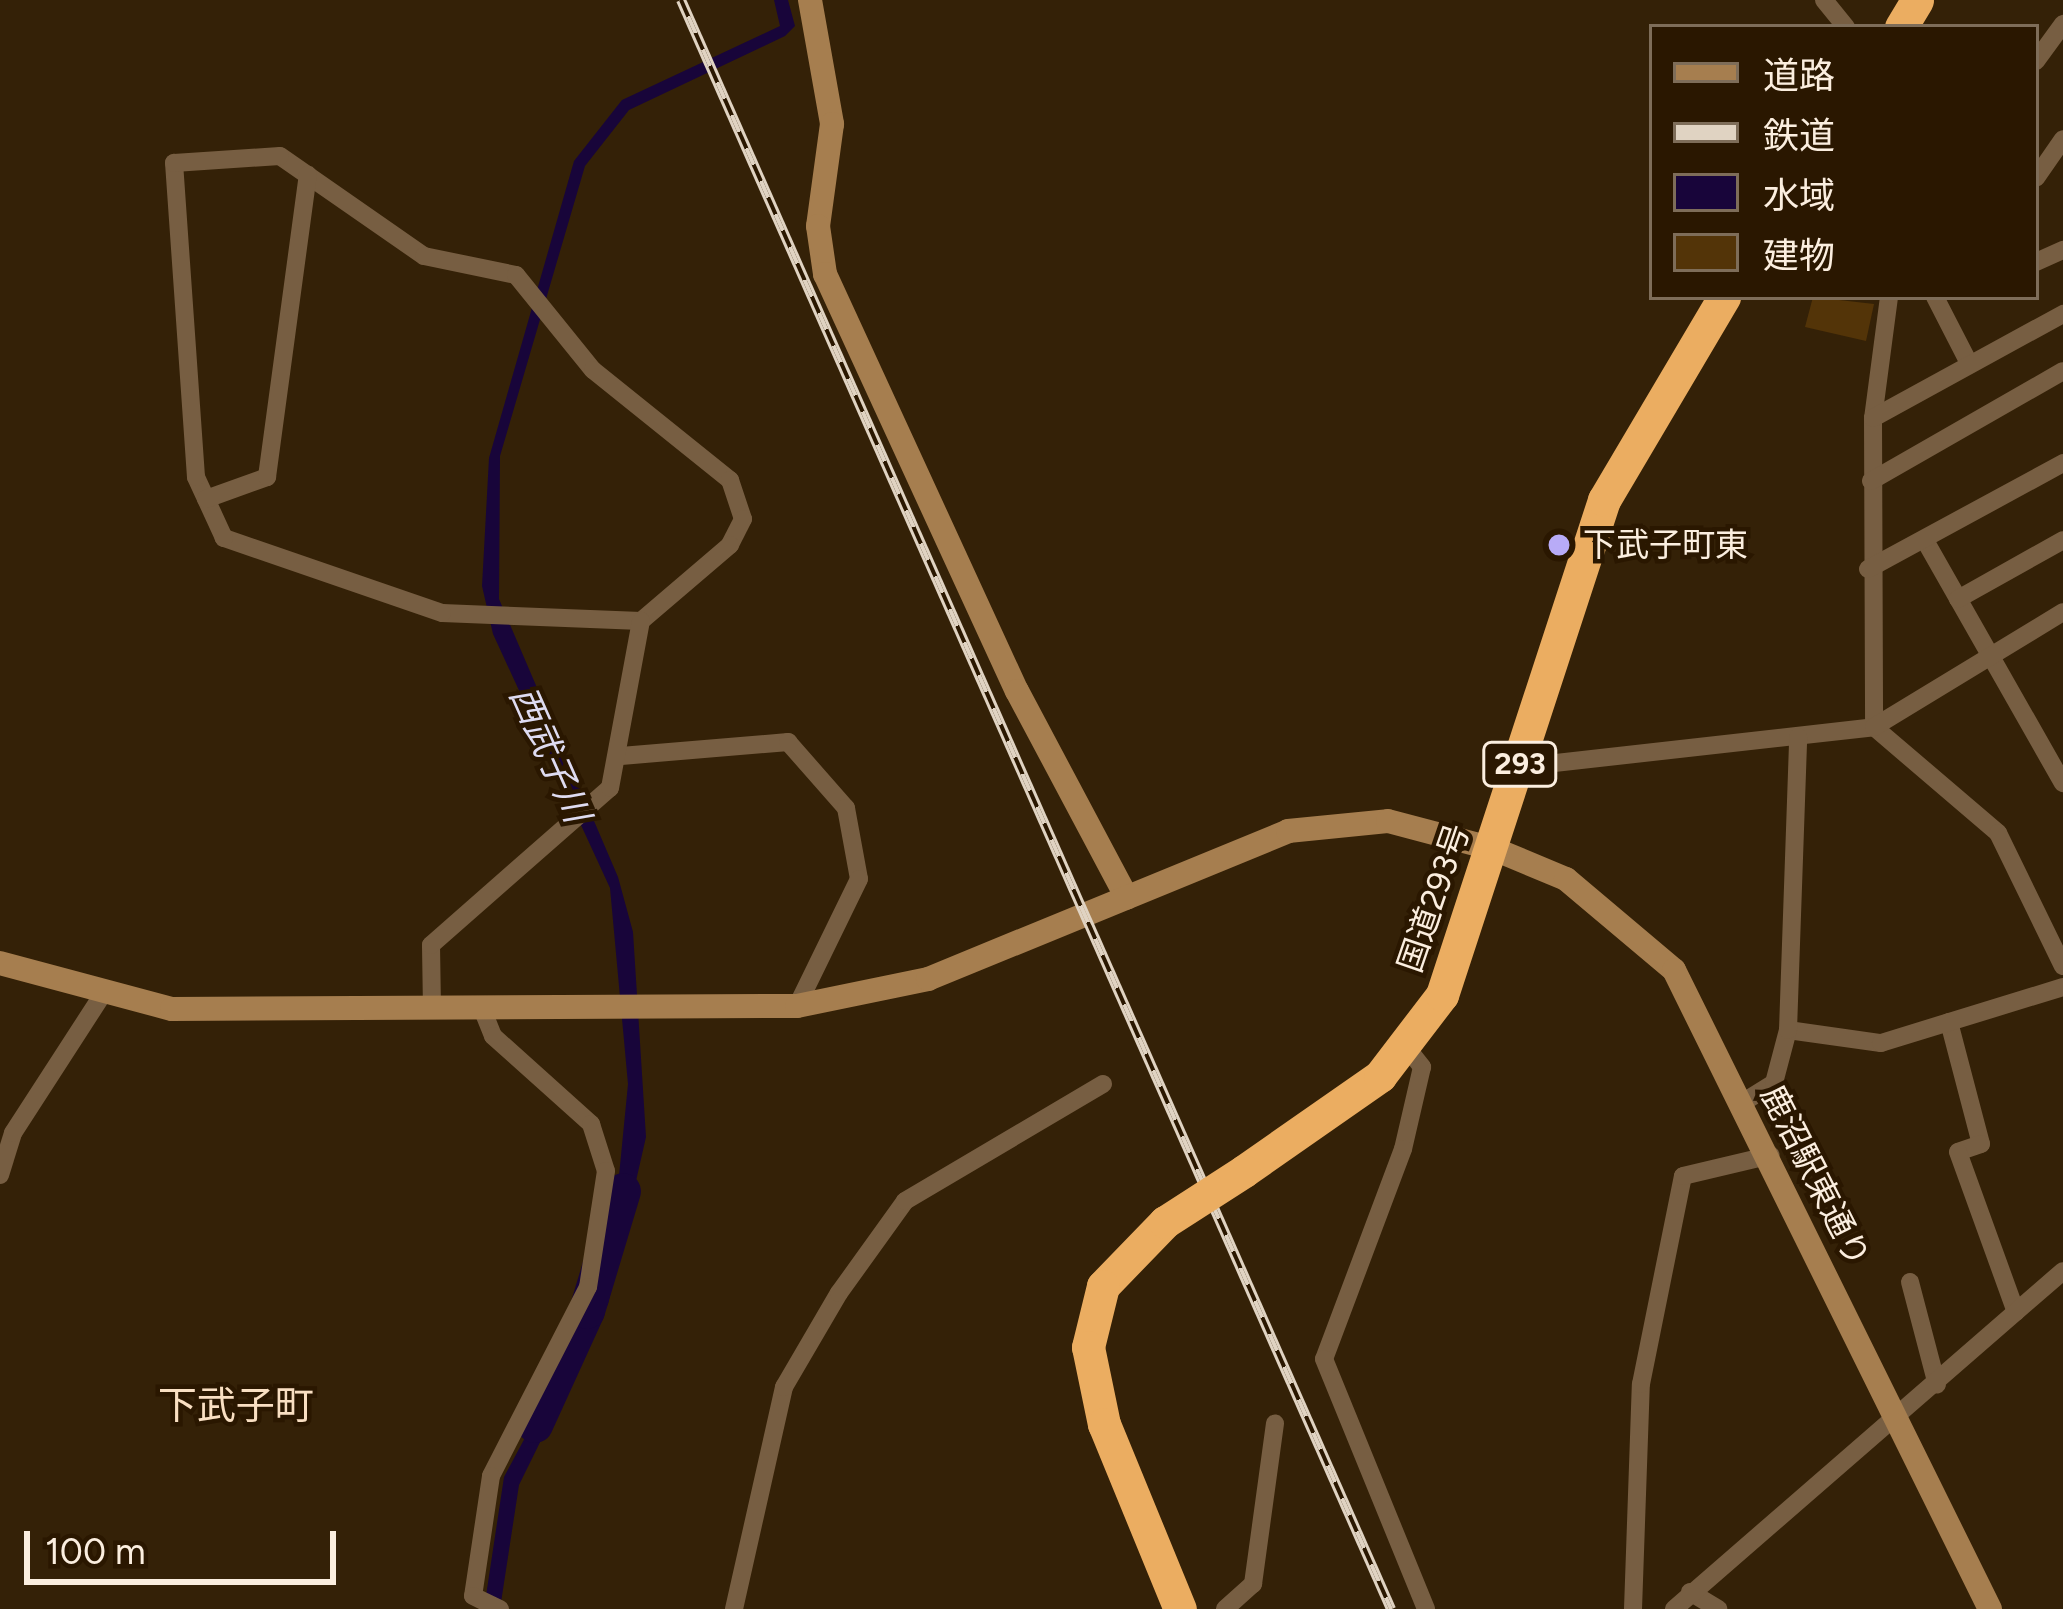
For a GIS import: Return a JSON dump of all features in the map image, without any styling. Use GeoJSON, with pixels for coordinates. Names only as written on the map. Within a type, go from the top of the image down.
{"type":"FeatureCollection","features":[{"type":"Feature","properties":{"kind":"highway","name":"国道293号"},"geometry":{"type":"LineString","coordinates":[[1180,1609],[1104,1424],[1088,1347],[1103,1286],[1166,1222],[1244,1171],[1408,1049],[1459,958],[1604,500],[1722,300]]}},
{"type":"Feature","properties":{"kind":"street"},"geometry":{"type":"LineString","coordinates":[[810,0],[832,124],[818,226],[825,274],[1017,691],[1127,898]]}},
{"type":"Feature","properties":{"kind":"street"},"geometry":{"type":"LineString","coordinates":[[1824,0],[1844,24]]}},
{"type":"Feature","properties":{"kind":"street"},"geometry":{"type":"LineString","coordinates":[[2039,57],[2063,24]]}},
{"type":"Feature","properties":{"kind":"street"},"geometry":{"type":"LineString","coordinates":[[2039,174],[2063,139]]}},
{"type":"Feature","properties":{"kind":"street"},"geometry":{"type":"LineString","coordinates":[[432,1009],[431,945],[610,788],[621,756],[641,621],[730,545],[743,519],[730,480],[593,370],[516,275],[424,256],[280,156],[174,163],[206,499],[224,538],[442,613],[641,621]]}},
{"type":"Feature","properties":{"kind":"street"},"geometry":{"type":"LineString","coordinates":[[206,499],[267,477],[308,175]]}},
{"type":"Feature","properties":{"kind":"street"},"geometry":{"type":"LineString","coordinates":[[1889,300],[1873,418],[1868,569],[1874,727],[1998,832],[2063,966]]}},
{"type":"Feature","properties":{"kind":"street"},"geometry":{"type":"LineString","coordinates":[[1937,300],[1970,365]]}},
{"type":"Feature","properties":{"kind":"street"},"geometry":{"type":"LineString","coordinates":[[1873,418],[2063,314]]}},
{"type":"Feature","properties":{"kind":"street"},"geometry":{"type":"LineString","coordinates":[[1871,481],[2063,371]]}},
{"type":"Feature","properties":{"kind":"street"},"geometry":{"type":"LineString","coordinates":[[1868,569],[1927,544],[2063,463]]}},
{"type":"Feature","properties":{"kind":"street"},"geometry":{"type":"LineString","coordinates":[[1958,599],[2063,540]]}},
{"type":"Feature","properties":{"kind":"street"},"geometry":{"type":"LineString","coordinates":[[1927,544],[2063,783]]}},
{"type":"Feature","properties":{"kind":"street"},"geometry":{"type":"LineString","coordinates":[[1519,767],[1874,727],[2062,614]]}},
{"type":"Feature","properties":{"kind":"street"},"geometry":{"type":"LineString","coordinates":[[1742,1103],[1774,1083],[1788,1030],[1798,737]]}},
{"type":"Feature","properties":{"kind":"street"},"geometry":{"type":"LineString","coordinates":[[621,756],[788,742],[846,808],[859,879],[797,1006]]}},
{"type":"Feature","properties":{"kind":"street","name":"鹿沼駅東通り"},"geometry":{"type":"LineString","coordinates":[[0,963],[172,1009],[797,1006],[928,980],[1127,898],[1339,821],[1426,827],[1494,848],[1566,879],[1674,970],[1771,1155],[1990,1609]]}},
{"type":"Feature","properties":{"kind":"street"},"geometry":{"type":"LineString","coordinates":[[1788,1030],[1881,1043],[2063,987]]}},
{"type":"Feature","properties":{"kind":"street"},"geometry":{"type":"LineString","coordinates":[[0,1175],[13,1133],[103,994]]}},
{"type":"Feature","properties":{"kind":"street"},"geometry":{"type":"LineString","coordinates":[[483,1011],[493,1036],[591,1124],[606,1171],[588,1287],[490,1476],[473,1596],[500,1609]]}},
{"type":"Feature","properties":{"kind":"street"},"geometry":{"type":"LineString","coordinates":[[1949,1022],[1981,1144],[1958,1152],[2016,1312]]}},
{"type":"Feature","properties":{"kind":"street"},"geometry":{"type":"LineString","coordinates":[[1408,1049],[1422,1067],[1403,1150],[1324,1359],[1426,1609]]}},
{"type":"Feature","properties":{"kind":"street"},"geometry":{"type":"LineString","coordinates":[[734,1609],[784,1387],[838,1293],[905,1202],[1102,1084]]}},
{"type":"Feature","properties":{"kind":"street"},"geometry":{"type":"LineString","coordinates":[[1634,1609],[1642,1384],[1682,1176],[1771,1155]]}},
{"type":"Feature","properties":{"kind":"street"},"geometry":{"type":"LineString","coordinates":[[1674,1609],[1704,1603],[2063,1271]]}},
{"type":"Feature","properties":{"kind":"street"},"geometry":{"type":"LineString","coordinates":[[1910,1282],[1937,1385]]}},
{"type":"Feature","properties":{"kind":"street"},"geometry":{"type":"LineString","coordinates":[[1225,1609],[1252,1585],[1275,1424]]}},
{"type":"Feature","properties":{"kind":"water"},"geometry":{"type":"Polygon","coordinates":[[[774,0],[788,0],[795,26],[785,36],[629,110],[585,166],[500,456],[499,599],[618,877],[633,932],[646,1137],[608,1304],[519,1485],[500,1609],[484,1609],[504,1477],[588,1320],[612,1247],[628,1084],[610,888],[493,634],[482,586],[489,458],[574,161],[622,100],[780,26],[774,0]]]}},
{"type":"Feature","properties":{"kind":"building"},"geometry":{"type":"Polygon","coordinates":[[[1812,300],[1874,304],[1866,341],[1805,327],[1812,300]]]}},
{"type":"Feature","properties":{"kind":"waterway","name":"西武子川"},"geometry":{"type":"LineString","coordinates":[[535,1425],[587,1311],[623,1191]]}},
{"type":"Feature","properties":{"kind":"railway"},"geometry":{"type":"LineString","coordinates":[[681,0],[1391,1609]]}},
{"type":"Feature","properties":{"kind":"place","name":"下武子町東"},"geometry":{"type":"Point","coordinates":[1559,545]}},
{"type":"Feature","properties":{"kind":"district","name":"下武子町"},"geometry":{"type":"Point","coordinates":[236,1406]}}]}
